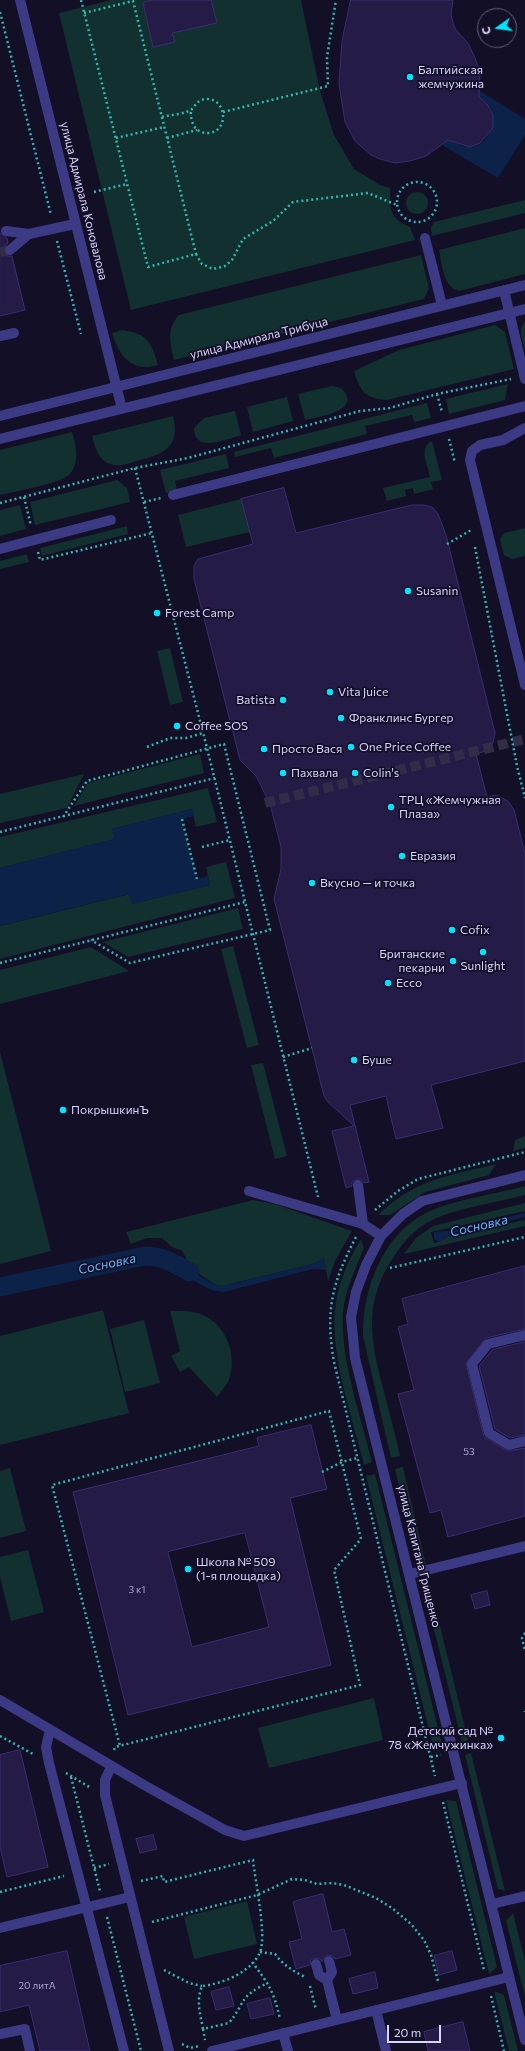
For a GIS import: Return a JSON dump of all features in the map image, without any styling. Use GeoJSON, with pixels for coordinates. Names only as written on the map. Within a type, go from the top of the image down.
{"type":"FeatureCollection","features":[{"type":"Feature","properties":{"kind":"street","name":"улица Адмирала Коновалова"},"geometry":{"type":"LineString","coordinates":[[20,0],[122,409]]}},
{"type":"Feature","properties":{"kind":"street"},"geometry":{"type":"LineString","coordinates":[[6,231],[30,234],[75,224]]}},
{"type":"Feature","properties":{"kind":"street"},"geometry":{"type":"LineString","coordinates":[[10,250],[30,234]]}},
{"type":"Feature","properties":{"kind":"street"},"geometry":{"type":"LineString","coordinates":[[425,238],[442,305]]}},
{"type":"Feature","properties":{"kind":"street","name":"улица Адмирала Трибуца"},"geometry":{"type":"LineString","coordinates":[[0,416],[525,285]]}},
{"type":"Feature","properties":{"kind":"street"},"geometry":{"type":"LineString","coordinates":[[504,290],[525,377]]}},
{"type":"Feature","properties":{"kind":"street"},"geometry":{"type":"LineString","coordinates":[[0,439],[525,309]]}},
{"type":"Feature","properties":{"kind":"street"},"geometry":{"type":"LineString","coordinates":[[0,336],[14,333]]}},
{"type":"Feature","properties":{"kind":"street"},"geometry":{"type":"LineString","coordinates":[[173,495],[525,406]]}},
{"type":"Feature","properties":{"kind":"street"},"geometry":{"type":"LineString","coordinates":[[525,428],[503,440],[480,445],[472,451],[470,460],[525,685]]}},
{"type":"Feature","properties":{"kind":"street"},"geometry":{"type":"LineString","coordinates":[[0,549],[110,520]]}},
{"type":"Feature","properties":{"kind":"street","name":"улица Капитана Грищенко"},"geometry":{"type":"LineString","coordinates":[[525,1175],[422,1201],[403,1214],[381,1236],[366,1265],[356,1292],[351,1317],[355,1358],[525,2040]]}},
{"type":"Feature","properties":{"kind":"street"},"geometry":{"type":"LineString","coordinates":[[358,1185],[363,1224]]}},
{"type":"Feature","properties":{"kind":"street"},"geometry":{"type":"LineString","coordinates":[[249,1191],[363,1224],[381,1236]]}},
{"type":"Feature","properties":{"kind":"street"},"geometry":{"type":"LineString","coordinates":[[525,1335],[488,1344],[472,1364],[489,1433],[509,1445],[525,1441]]}},
{"type":"Feature","properties":{"kind":"street"},"geometry":{"type":"LineString","coordinates":[[410,1574],[525,1546]]}},
{"type":"Feature","properties":{"kind":"street"},"geometry":{"type":"LineString","coordinates":[[2,1704],[50,1730],[111,1767],[225,1830],[244,1836],[462,1783]]}},
{"type":"Feature","properties":{"kind":"street"},"geometry":{"type":"LineString","coordinates":[[50,1730],[46,1747],[49,1763],[88,1907],[124,2051]]}},
{"type":"Feature","properties":{"kind":"street"},"geometry":{"type":"LineString","coordinates":[[111,1767],[105,1780],[105,1795],[168,2051]]}},
{"type":"Feature","properties":{"kind":"street"},"geometry":{"type":"LineString","coordinates":[[492,1904],[525,1896]]}},
{"type":"Feature","properties":{"kind":"street"},"geometry":{"type":"LineString","coordinates":[[0,1928],[130,1897]]}},
{"type":"Feature","properties":{"kind":"street"},"geometry":{"type":"LineString","coordinates":[[327,1980],[332,1972],[329,1961]]}},
{"type":"Feature","properties":{"kind":"street"},"geometry":{"type":"LineString","coordinates":[[316,1964],[319,1975],[327,1980],[337,2020]]}},
{"type":"Feature","properties":{"kind":"street"},"geometry":{"type":"LineString","coordinates":[[209,2048],[283,2034],[509,1977]]}},
{"type":"Feature","properties":{"kind":"street"},"geometry":{"type":"LineString","coordinates":[[376,2010],[386,2051]]}},
{"type":"Feature","properties":{"kind":"street"},"geometry":{"type":"LineString","coordinates":[[0,2034],[25,2029],[30,2051]]}},
{"type":"Feature","properties":{"kind":"street"},"geometry":{"type":"LineString","coordinates":[[283,2034],[288,2051]]}},
{"type":"Feature","properties":{"kind":"path"},"geometry":{"type":"LineString","coordinates":[[81,0],[148,267],[196,254]]}},
{"type":"Feature","properties":{"kind":"path"},"geometry":{"type":"LineString","coordinates":[[223,112],[328,86],[327,57],[336,0]]}},
{"type":"Feature","properties":{"kind":"path"},"geometry":{"type":"LineString","coordinates":[[84,13],[133,1],[196,254],[202,264],[213,269],[225,266],[232,260],[243,239],[273,221],[293,202],[368,193],[397,205],[400,213],[406,219],[413,222],[421,222],[434,214],[438,206],[438,199],[435,191],[429,185],[422,182],[414,182],[407,184],[401,190],[397,197],[397,205]]}},
{"type":"Feature","properties":{"kind":"path"},"geometry":{"type":"LineString","coordinates":[[0,12],[81,334]]}},
{"type":"Feature","properties":{"kind":"path"},"geometry":{"type":"LineString","coordinates":[[162,117],[191,110],[200,101],[207,99],[219,105],[223,112],[222,124],[217,130],[211,133],[197,130],[167,138]]}},
{"type":"Feature","properties":{"kind":"path"},"geometry":{"type":"LineString","coordinates":[[191,110],[192,124],[197,130]]}},
{"type":"Feature","properties":{"kind":"path"},"geometry":{"type":"LineString","coordinates":[[116,138],[164,127]]}},
{"type":"Feature","properties":{"kind":"path"},"geometry":{"type":"LineString","coordinates":[[94,192],[127,184]]}},
{"type":"Feature","properties":{"kind":"path"},"geometry":{"type":"LineString","coordinates":[[0,503],[135,468],[188,458],[360,411],[390,408],[437,394],[525,377]]}},
{"type":"Feature","properties":{"kind":"path"},"geometry":{"type":"LineString","coordinates":[[437,394],[456,465]]}},
{"type":"Feature","properties":{"kind":"path"},"geometry":{"type":"LineString","coordinates":[[135,468],[215,778],[322,1213]]}},
{"type":"Feature","properties":{"kind":"path"},"geometry":{"type":"LineString","coordinates":[[24,497],[31,527]]}},
{"type":"Feature","properties":{"kind":"path"},"geometry":{"type":"LineString","coordinates":[[470,523],[473,538]]}},
{"type":"Feature","properties":{"kind":"path"},"geometry":{"type":"LineString","coordinates":[[448,544],[472,530],[486,527]]}},
{"type":"Feature","properties":{"kind":"path"},"geometry":{"type":"LineString","coordinates":[[40,560],[152,533]]}},
{"type":"Feature","properties":{"kind":"path"},"geometry":{"type":"LineString","coordinates":[[475,545],[517,766],[525,798]]}},
{"type":"Feature","properties":{"kind":"path"},"geometry":{"type":"LineString","coordinates":[[147,747],[170,738],[186,738],[203,733]]}},
{"type":"Feature","properties":{"kind":"path"},"geometry":{"type":"LineString","coordinates":[[63,817],[86,781],[224,744],[270,930],[130,963],[91,940]]}},
{"type":"Feature","properties":{"kind":"path"},"geometry":{"type":"LineString","coordinates":[[0,832],[215,778]]}},
{"type":"Feature","properties":{"kind":"path"},"geometry":{"type":"LineString","coordinates":[[182,819],[197,879]]}},
{"type":"Feature","properties":{"kind":"path"},"geometry":{"type":"LineString","coordinates":[[202,847],[230,840]]}},
{"type":"Feature","properties":{"kind":"path"},"geometry":{"type":"LineString","coordinates":[[0,963],[245,902]]}},
{"type":"Feature","properties":{"kind":"path"},"geometry":{"type":"LineString","coordinates":[[283,1057],[312,1048]]}},
{"type":"Feature","properties":{"kind":"path"},"geometry":{"type":"LineString","coordinates":[[429,1778],[436,1776],[334,1362],[329,1315],[341,1266],[363,1224],[377,1207],[418,1179],[525,1152]]}},
{"type":"Feature","properties":{"kind":"path"},"geometry":{"type":"LineString","coordinates":[[390,1268],[525,1237]]}},
{"type":"Feature","properties":{"kind":"path"},"geometry":{"type":"LineString","coordinates":[[113,1751],[115,1747],[120,1746],[360,1685],[334,1570],[361,1539],[328,1411],[52,1484],[120,1746]]}},
{"type":"Feature","properties":{"kind":"path"},"geometry":{"type":"LineString","coordinates":[[322,1472],[342,1462],[358,1458]]}},
{"type":"Feature","properties":{"kind":"path"},"geometry":{"type":"LineString","coordinates":[[525,1633],[522,1638],[525,1651]]}},
{"type":"Feature","properties":{"kind":"path"},"geometry":{"type":"LineString","coordinates":[[0,1736],[38,1757]]}},
{"type":"Feature","properties":{"kind":"path"},"geometry":{"type":"LineString","coordinates":[[107,1747],[120,1755]]}},
{"type":"Feature","properties":{"kind":"path"},"geometry":{"type":"LineString","coordinates":[[431,1757],[444,1754]]}},
{"type":"Feature","properties":{"kind":"path"},"geometry":{"type":"LineString","coordinates":[[59,1770],[93,1789]]}},
{"type":"Feature","properties":{"kind":"path"},"geometry":{"type":"LineString","coordinates":[[442,1800],[504,2051]]}},
{"type":"Feature","properties":{"kind":"path"},"geometry":{"type":"LineString","coordinates":[[139,1882],[163,1876],[164,1882],[253,1860],[262,1938],[260,1952],[252,1962],[231,1979],[216,1984],[202,1986],[189,1982],[160,1968],[162,1976]]}},
{"type":"Feature","properties":{"kind":"path"},"geometry":{"type":"LineString","coordinates":[[149,1923],[257,1895],[292,1879],[305,1880],[317,1884],[332,1883],[344,1885],[376,1898],[392,1908],[411,1924],[424,1940],[431,1955],[440,1989]]}},
{"type":"Feature","properties":{"kind":"path"},"geometry":{"type":"LineString","coordinates":[[260,1952],[275,1954],[282,1963],[290,1969],[308,1978],[319,2024]]}},
{"type":"Feature","properties":{"kind":"path"},"geometry":{"type":"LineString","coordinates":[[252,1962],[268,1983],[275,1996],[283,2034]]}},
{"type":"Feature","properties":{"kind":"path"},"geometry":{"type":"LineString","coordinates":[[203,2029],[229,2023],[245,1997],[254,1990],[268,1983]]}},
{"type":"Feature","properties":{"kind":"path"},"geometry":{"type":"LineString","coordinates":[[202,1986],[198,1994],[198,2006],[209,2048]]}},
{"type":"Feature","properties":{"kind":"path"},"geometry":{"type":"LineString","coordinates":[[178,2040],[190,2048],[201,2045]]}},
{"type":"Feature","properties":{"kind":"green space"},"geometry":{"type":"Polygon","coordinates":[[[111,0],[301,0],[320,91],[334,135],[354,169],[380,185],[390,188],[390,202],[394,217],[410,227],[415,240],[131,310],[59,13],[111,0]]]}},
{"type":"Feature","properties":{"kind":"green space"},"geometry":{"type":"Polygon","coordinates":[[[417,192],[425,195],[428,203],[425,211],[417,214],[409,211],[406,203],[409,195],[417,192]]]}},
{"type":"Feature","properties":{"kind":"green space"},"geometry":{"type":"Polygon","coordinates":[[[525,200],[525,213],[432,236],[431,228],[434,222],[525,200]]]}},
{"type":"Feature","properties":{"kind":"green space"},"geometry":{"type":"Polygon","coordinates":[[[525,228],[525,274],[459,291],[454,289],[446,280],[439,250],[525,228]]]}},
{"type":"Feature","properties":{"kind":"green space"},"geometry":{"type":"Polygon","coordinates":[[[421,255],[429,288],[424,299],[174,360],[170,336],[172,326],[179,315],[421,255]]]}},
{"type":"Feature","properties":{"kind":"green space"},"geometry":{"type":"Polygon","coordinates":[[[525,321],[525,350],[521,328],[525,321]]]}},
{"type":"Feature","properties":{"kind":"green space"},"geometry":{"type":"Polygon","coordinates":[[[495,325],[505,332],[514,369],[387,400],[368,396],[361,389],[354,371],[399,350],[495,325]]]}},
{"type":"Feature","properties":{"kind":"green space"},"geometry":{"type":"Polygon","coordinates":[[[122,330],[130,331],[147,340],[153,350],[158,365],[141,367],[128,361],[118,349],[112,333],[122,330]]]}},
{"type":"Feature","properties":{"kind":"green space"},"geometry":{"type":"Polygon","coordinates":[[[508,384],[505,400],[449,414],[446,399],[508,384]]]}},
{"type":"Feature","properties":{"kind":"green space"},"geometry":{"type":"Polygon","coordinates":[[[332,386],[341,389],[346,394],[347,402],[344,406],[339,410],[325,416],[305,420],[298,394],[332,386]]]}},
{"type":"Feature","properties":{"kind":"green space"},"geometry":{"type":"Polygon","coordinates":[[[287,397],[293,421],[253,432],[247,407],[287,397]]]}},
{"type":"Feature","properties":{"kind":"green space"},"geometry":{"type":"Polygon","coordinates":[[[427,403],[431,418],[414,422],[412,415],[365,426],[367,434],[274,458],[271,448],[235,457],[234,452],[427,403]]]}},
{"type":"Feature","properties":{"kind":"green space"},"geometry":{"type":"Polygon","coordinates":[[[235,411],[241,435],[212,443],[199,441],[195,436],[194,428],[204,418],[235,411]]]}},
{"type":"Feature","properties":{"kind":"green space"},"geometry":{"type":"Polygon","coordinates":[[[173,416],[175,435],[172,442],[168,448],[162,452],[147,458],[127,464],[110,464],[100,456],[94,444],[92,436],[173,416]]]}},
{"type":"Feature","properties":{"kind":"green space"},"geometry":{"type":"Polygon","coordinates":[[[72,432],[76,448],[76,459],[70,474],[58,481],[48,484],[0,495],[0,450],[72,432]]]}},
{"type":"Feature","properties":{"kind":"green space"},"geometry":{"type":"Polygon","coordinates":[[[432,441],[442,480],[431,482],[433,489],[414,494],[413,488],[405,490],[406,496],[387,501],[383,488],[430,477],[425,452],[428,444],[432,441]]]}},
{"type":"Feature","properties":{"kind":"green space"},"geometry":{"type":"Polygon","coordinates":[[[226,454],[229,468],[175,481],[177,490],[166,493],[160,470],[226,454]]]}},
{"type":"Feature","properties":{"kind":"green space"},"geometry":{"type":"Polygon","coordinates":[[[117,480],[127,488],[130,502],[35,525],[30,502],[117,480]]]}},
{"type":"Feature","properties":{"kind":"green space"},"geometry":{"type":"Polygon","coordinates":[[[241,499],[250,532],[186,547],[178,515],[241,499]]]}},
{"type":"Feature","properties":{"kind":"green space"},"geometry":{"type":"Polygon","coordinates":[[[20,505],[26,529],[0,536],[0,510],[20,505]]]}},
{"type":"Feature","properties":{"kind":"green space"},"geometry":{"type":"Polygon","coordinates":[[[127,526],[128,534],[42,556],[40,548],[127,526]]]}},
{"type":"Feature","properties":{"kind":"green space"},"geometry":{"type":"Polygon","coordinates":[[[525,528],[525,556],[512,559],[504,555],[500,539],[504,533],[525,528]]]}},
{"type":"Feature","properties":{"kind":"green space"},"geometry":{"type":"Polygon","coordinates":[[[27,554],[29,562],[0,569],[0,561],[27,554]]]}},
{"type":"Feature","properties":{"kind":"green space"},"geometry":{"type":"Polygon","coordinates":[[[170,648],[183,702],[170,705],[157,651],[170,648]]]}},
{"type":"Feature","properties":{"kind":"green space"},"geometry":{"type":"Polygon","coordinates":[[[200,754],[204,773],[74,806],[88,783],[200,754]]]}},
{"type":"Feature","properties":{"kind":"green space"},"geometry":{"type":"Polygon","coordinates":[[[84,774],[67,808],[0,823],[0,794],[84,774]]]}},
{"type":"Feature","properties":{"kind":"green space"},"geometry":{"type":"Polygon","coordinates":[[[208,788],[217,822],[196,827],[192,809],[112,829],[115,839],[0,868],[0,837],[208,788]]]}},
{"type":"Feature","properties":{"kind":"green space"},"geometry":{"type":"Polygon","coordinates":[[[226,862],[235,898],[0,959],[0,926],[130,894],[132,904],[210,885],[206,867],[226,862]]]}},
{"type":"Feature","properties":{"kind":"green space"},"geometry":{"type":"Polygon","coordinates":[[[238,908],[243,929],[128,957],[103,942],[238,908]]]}},
{"type":"Feature","properties":{"kind":"green space"},"geometry":{"type":"Polygon","coordinates":[[[233,946],[259,1045],[247,1048],[221,949],[233,946]]]}},
{"type":"Feature","properties":{"kind":"green space"},"geometry":{"type":"Polygon","coordinates":[[[91,947],[129,971],[0,1004],[0,970],[91,947]]]}},
{"type":"Feature","properties":{"kind":"green space"},"geometry":{"type":"Polygon","coordinates":[[[0,1052],[51,1251],[0,1264],[0,1052]]]}},
{"type":"Feature","properties":{"kind":"green space"},"geometry":{"type":"Polygon","coordinates":[[[263,1063],[287,1156],[275,1159],[251,1065],[263,1063]]]}},
{"type":"Feature","properties":{"kind":"green space"},"geometry":{"type":"Polygon","coordinates":[[[525,1136],[525,1148],[513,1151],[515,1140],[525,1136]]]}},
{"type":"Feature","properties":{"kind":"green space"},"geometry":{"type":"Polygon","coordinates":[[[496,1164],[489,1175],[425,1192],[390,1215],[378,1215],[392,1203],[419,1186],[447,1176],[496,1164]]]}},
{"type":"Feature","properties":{"kind":"green space"},"geometry":{"type":"Polygon","coordinates":[[[525,1186],[525,1195],[454,1212],[426,1223],[406,1240],[385,1272],[378,1288],[372,1320],[378,1370],[400,1456],[391,1458],[363,1336],[366,1300],[378,1265],[387,1248],[399,1234],[412,1221],[428,1212],[450,1204],[525,1186]]]}},
{"type":"Feature","properties":{"kind":"green space"},"geometry":{"type":"Polygon","coordinates":[[[253,1200],[275,1204],[352,1231],[335,1261],[328,1281],[324,1259],[313,1264],[222,1286],[216,1285],[193,1270],[182,1251],[172,1247],[162,1238],[147,1238],[131,1244],[126,1232],[253,1200]]]}},
{"type":"Feature","properties":{"kind":"green space"},"geometry":{"type":"Polygon","coordinates":[[[525,1203],[525,1211],[431,1232],[434,1243],[441,1241],[448,1236],[525,1220],[525,1226],[404,1254],[416,1238],[433,1226],[525,1203]]]}},
{"type":"Feature","properties":{"kind":"green space"},"geometry":{"type":"Polygon","coordinates":[[[361,1239],[364,1248],[351,1279],[346,1296],[343,1312],[343,1330],[352,1388],[372,1462],[364,1465],[339,1367],[334,1328],[338,1291],[348,1264],[361,1239]]]}},
{"type":"Feature","properties":{"kind":"green space"},"geometry":{"type":"Polygon","coordinates":[[[103,1310],[129,1413],[0,1445],[0,1336],[103,1310]]]}},
{"type":"Feature","properties":{"kind":"green space"},"geometry":{"type":"Polygon","coordinates":[[[170,1311],[189,1311],[207,1317],[221,1329],[226,1337],[231,1354],[231,1373],[228,1382],[217,1397],[189,1367],[180,1372],[171,1356],[180,1351],[170,1311]]]}},
{"type":"Feature","properties":{"kind":"green space"},"geometry":{"type":"Polygon","coordinates":[[[144,1320],[160,1383],[125,1392],[110,1329],[144,1320]]]}},
{"type":"Feature","properties":{"kind":"green space"},"geometry":{"type":"Polygon","coordinates":[[[403,1467],[426,1565],[417,1560],[395,1469],[403,1467]]]}},
{"type":"Feature","properties":{"kind":"green space"},"geometry":{"type":"Polygon","coordinates":[[[10,1468],[26,1531],[0,1538],[0,1471],[10,1468]]]}},
{"type":"Feature","properties":{"kind":"green space"},"geometry":{"type":"Polygon","coordinates":[[[375,1474],[443,1748],[434,1750],[366,1476],[375,1474]]]}},
{"type":"Feature","properties":{"kind":"green space"},"geometry":{"type":"Polygon","coordinates":[[[28,1550],[44,1612],[11,1621],[0,1577],[0,1557],[28,1550]]]}},
{"type":"Feature","properties":{"kind":"green space"},"geometry":{"type":"Polygon","coordinates":[[[430,1585],[468,1740],[462,1742],[425,1593],[430,1585]]]}},
{"type":"Feature","properties":{"kind":"green space"},"geometry":{"type":"Polygon","coordinates":[[[374,1698],[383,1740],[269,1768],[258,1728],[374,1698]]]}},
{"type":"Feature","properties":{"kind":"green space"},"geometry":{"type":"Polygon","coordinates":[[[471,1753],[505,1891],[498,1889],[465,1755],[471,1753]]]}},
{"type":"Feature","properties":{"kind":"green space"},"geometry":{"type":"Polygon","coordinates":[[[446,1800],[456,1801],[497,1967],[489,1974],[446,1800]]]}},
{"type":"Feature","properties":{"kind":"green space"},"geometry":{"type":"Polygon","coordinates":[[[247,1901],[257,1944],[194,1959],[184,1917],[247,1901]]]}},
{"type":"Feature","properties":{"kind":"green space"},"geometry":{"type":"Polygon","coordinates":[[[513,1913],[525,1961],[525,1997],[506,1921],[513,1913]]]}},
{"type":"Feature","properties":{"kind":"green space"},"geometry":{"type":"Polygon","coordinates":[[[494,1991],[504,1995],[518,2051],[509,2051],[494,1991]]]}},
{"type":"Feature","properties":{"kind":"water","name":"Балтийская жемчужина"},"geometry":{"type":"Polygon","coordinates":[[[480,91],[525,119],[525,135],[498,178],[442,145],[447,139],[462,146],[471,147],[477,145],[487,137],[492,125],[492,111],[489,105],[476,96],[480,91]]]}},
{"type":"Feature","properties":{"kind":"water"},"geometry":{"type":"Polygon","coordinates":[[[192,809],[194,816],[182,819],[197,879],[208,876],[210,885],[132,904],[129,894],[0,926],[0,868],[114,839],[112,829],[192,809]]]}},
{"type":"Feature","properties":{"kind":"water"},"geometry":{"type":"Polygon","coordinates":[[[525,1213],[525,1217],[449,1235],[439,1242],[434,1239],[434,1232],[447,1231],[525,1213]]]}},
{"type":"Feature","properties":{"kind":"water"},"geometry":{"type":"Polygon","coordinates":[[[324,1258],[326,1270],[313,1269],[224,1292],[209,1289],[201,1285],[169,1260],[216,1285],[222,1286],[313,1264],[324,1258]]]}},
{"type":"Feature","properties":{"kind":"building"},"geometry":{"type":"Polygon","coordinates":[[[153,0],[211,0],[217,23],[172,33],[175,42],[153,47],[143,3],[153,0]]]}},
{"type":"Feature","properties":{"kind":"building","name":"Балтийская жемчужина"},"geometry":{"type":"Polygon","coordinates":[[[351,0],[453,0],[451,14],[453,23],[456,30],[468,43],[475,58],[480,72],[479,97],[488,105],[493,115],[493,128],[480,143],[470,147],[448,140],[426,156],[410,161],[395,163],[371,155],[355,141],[345,122],[339,84],[342,41],[351,0]]]}},
{"type":"Feature","properties":{"kind":"building"},"geometry":{"type":"Polygon","coordinates":[[[0,233],[7,238],[8,243],[4,247],[4,252],[7,256],[12,256],[25,310],[0,316],[0,233]]]}},
{"type":"Feature","properties":{"kind":"building","name":"ТРЦ «Жемчужная Плаза»"},"geometry":{"type":"Polygon","coordinates":[[[284,488],[296,533],[412,505],[432,507],[438,514],[446,535],[495,733],[493,743],[486,751],[476,754],[487,797],[496,795],[508,801],[514,810],[525,854],[525,1061],[431,1085],[443,1128],[396,1139],[386,1096],[350,1105],[369,1182],[364,1183],[361,1179],[357,1179],[352,1182],[352,1186],[346,1188],[332,1131],[354,1126],[328,1102],[324,1096],[274,899],[281,869],[281,847],[270,804],[256,776],[240,760],[194,579],[194,566],[198,559],[253,544],[241,499],[284,488]]]}},
{"type":"Feature","properties":{"kind":"building"},"geometry":{"type":"Polygon","coordinates":[[[525,1266],[525,1329],[486,1338],[466,1363],[484,1437],[508,1451],[525,1448],[525,1516],[448,1537],[441,1510],[430,1513],[398,1394],[414,1390],[398,1327],[408,1324],[402,1299],[525,1266]]]}},
{"type":"Feature","properties":{"kind":"building"},"geometry":{"type":"Polygon","coordinates":[[[525,1342],[525,1435],[510,1438],[495,1429],[479,1366],[492,1350],[525,1342]]]}},
{"type":"Feature","properties":{"kind":"building"},"geometry":{"type":"Polygon","coordinates":[[[311,1425],[327,1489],[290,1498],[331,1665],[128,1715],[73,1492],[259,1446],[257,1438],[311,1425]],[[245,1533],[168,1552],[192,1647],[269,1627],[245,1533]]]}},
{"type":"Feature","properties":{"kind":"building"},"geometry":{"type":"Polygon","coordinates":[[[487,1591],[490,1605],[475,1609],[471,1595],[487,1591]]]}},
{"type":"Feature","properties":{"kind":"building"},"geometry":{"type":"Polygon","coordinates":[[[20,1750],[48,1867],[7,1877],[0,1847],[0,1755],[20,1750]]]}},
{"type":"Feature","properties":{"kind":"building"},"geometry":{"type":"Polygon","coordinates":[[[153,1835],[157,1849],[140,1853],[136,1839],[153,1835]]]}},
{"type":"Feature","properties":{"kind":"building"},"geometry":{"type":"Polygon","coordinates":[[[323,1894],[332,1932],[344,1929],[351,1955],[335,1959],[333,1956],[328,1955],[324,1957],[322,1962],[320,1959],[315,1958],[311,1960],[310,1965],[296,1969],[289,1942],[302,1939],[293,1902],[323,1894]]]}},
{"type":"Feature","properties":{"kind":"building"},"geometry":{"type":"Polygon","coordinates":[[[67,1951],[90,2051],[40,2051],[29,2005],[0,2012],[0,1966],[67,1951]]]}},
{"type":"Feature","properties":{"kind":"building"},"geometry":{"type":"Polygon","coordinates":[[[452,1951],[457,1970],[439,1975],[434,1956],[452,1951]]]}},
{"type":"Feature","properties":{"kind":"building"},"geometry":{"type":"Polygon","coordinates":[[[375,1972],[378,1988],[353,1994],[349,1979],[375,1972]]]}},
{"type":"Feature","properties":{"kind":"building"},"geometry":{"type":"Polygon","coordinates":[[[229,1987],[234,2006],[216,2010],[211,1992],[229,1987]]]}},
{"type":"Feature","properties":{"kind":"building"},"geometry":{"type":"Polygon","coordinates":[[[270,1998],[274,2014],[251,2019],[247,2004],[270,1998]]]}},
{"type":"Feature","properties":{"kind":"building"},"geometry":{"type":"Polygon","coordinates":[[[463,2022],[470,2051],[428,2051],[424,2032],[463,2022]]]}},
{"type":"Feature","properties":{"kind":"waterway","name":"Сосновка"},"geometry":{"type":"LineString","coordinates":[[0,1287],[145,1256],[158,1257],[174,1263],[190,1272]]}},
{"type":"Feature","properties":{"kind":"tunnel"},"geometry":{"type":"LineString","coordinates":[[0,252],[10,250]]}},
{"type":"Feature","properties":{"kind":"tunnel"},"geometry":{"type":"LineString","coordinates":[[265,803],[525,739]]}},
{"type":"Feature","properties":{"kind":"place","name":"Балтийская жемчужина"},"geometry":{"type":"Point","coordinates":[410,77]}},
{"type":"Feature","properties":{"kind":"place","name":"Susanin"},"geometry":{"type":"Point","coordinates":[408,591]}},
{"type":"Feature","properties":{"kind":"place","name":"Forest Camp"},"geometry":{"type":"Point","coordinates":[157,613]}},
{"type":"Feature","properties":{"kind":"place","name":"Vita Juice"},"geometry":{"type":"Point","coordinates":[330,692]}},
{"type":"Feature","properties":{"kind":"place","name":"Batista"},"geometry":{"type":"Point","coordinates":[283,700]}},
{"type":"Feature","properties":{"kind":"place","name":"Франклинс Бургер"},"geometry":{"type":"Point","coordinates":[341,718]}},
{"type":"Feature","properties":{"kind":"place","name":"Coffee SOS"},"geometry":{"type":"Point","coordinates":[177,726]}},
{"type":"Feature","properties":{"kind":"place","name":"One Price Coffee"},"geometry":{"type":"Point","coordinates":[351,747]}},
{"type":"Feature","properties":{"kind":"place","name":"Просто Вася"},"geometry":{"type":"Point","coordinates":[264,749]}},
{"type":"Feature","properties":{"kind":"place","name":"Пахвала"},"geometry":{"type":"Point","coordinates":[283,773]}},
{"type":"Feature","properties":{"kind":"place","name":"Colin's"},"geometry":{"type":"Point","coordinates":[355,773]}},
{"type":"Feature","properties":{"kind":"place","name":"ТРЦ «Жемчужная Плаза»"},"geometry":{"type":"Point","coordinates":[391,807]}},
{"type":"Feature","properties":{"kind":"place","name":"Евразия"},"geometry":{"type":"Point","coordinates":[402,856]}},
{"type":"Feature","properties":{"kind":"place","name":"Вкусно — и точка"},"geometry":{"type":"Point","coordinates":[312,883]}},
{"type":"Feature","properties":{"kind":"place","name":"Cofix"},"geometry":{"type":"Point","coordinates":[452,930]}},
{"type":"Feature","properties":{"kind":"place","name":"Sunlight"},"geometry":{"type":"Point","coordinates":[483,952]}},
{"type":"Feature","properties":{"kind":"place","name":"Британские пекарни"},"geometry":{"type":"Point","coordinates":[453,961]}},
{"type":"Feature","properties":{"kind":"place","name":"Ecco"},"geometry":{"type":"Point","coordinates":[388,983]}},
{"type":"Feature","properties":{"kind":"place","name":"Буше"},"geometry":{"type":"Point","coordinates":[354,1060]}},
{"type":"Feature","properties":{"kind":"place","name":"ПокрышкинЪ"},"geometry":{"type":"Point","coordinates":[63,1110]}},
{"type":"Feature","properties":{"kind":"place","name":"Школа № 509 (1-я площадка)"},"geometry":{"type":"Point","coordinates":[188,1569]}},
{"type":"Feature","properties":{"kind":"place","name":"Детский сад № 78 «Жемчужинка»"},"geometry":{"type":"Point","coordinates":[501,1738]}}]}
